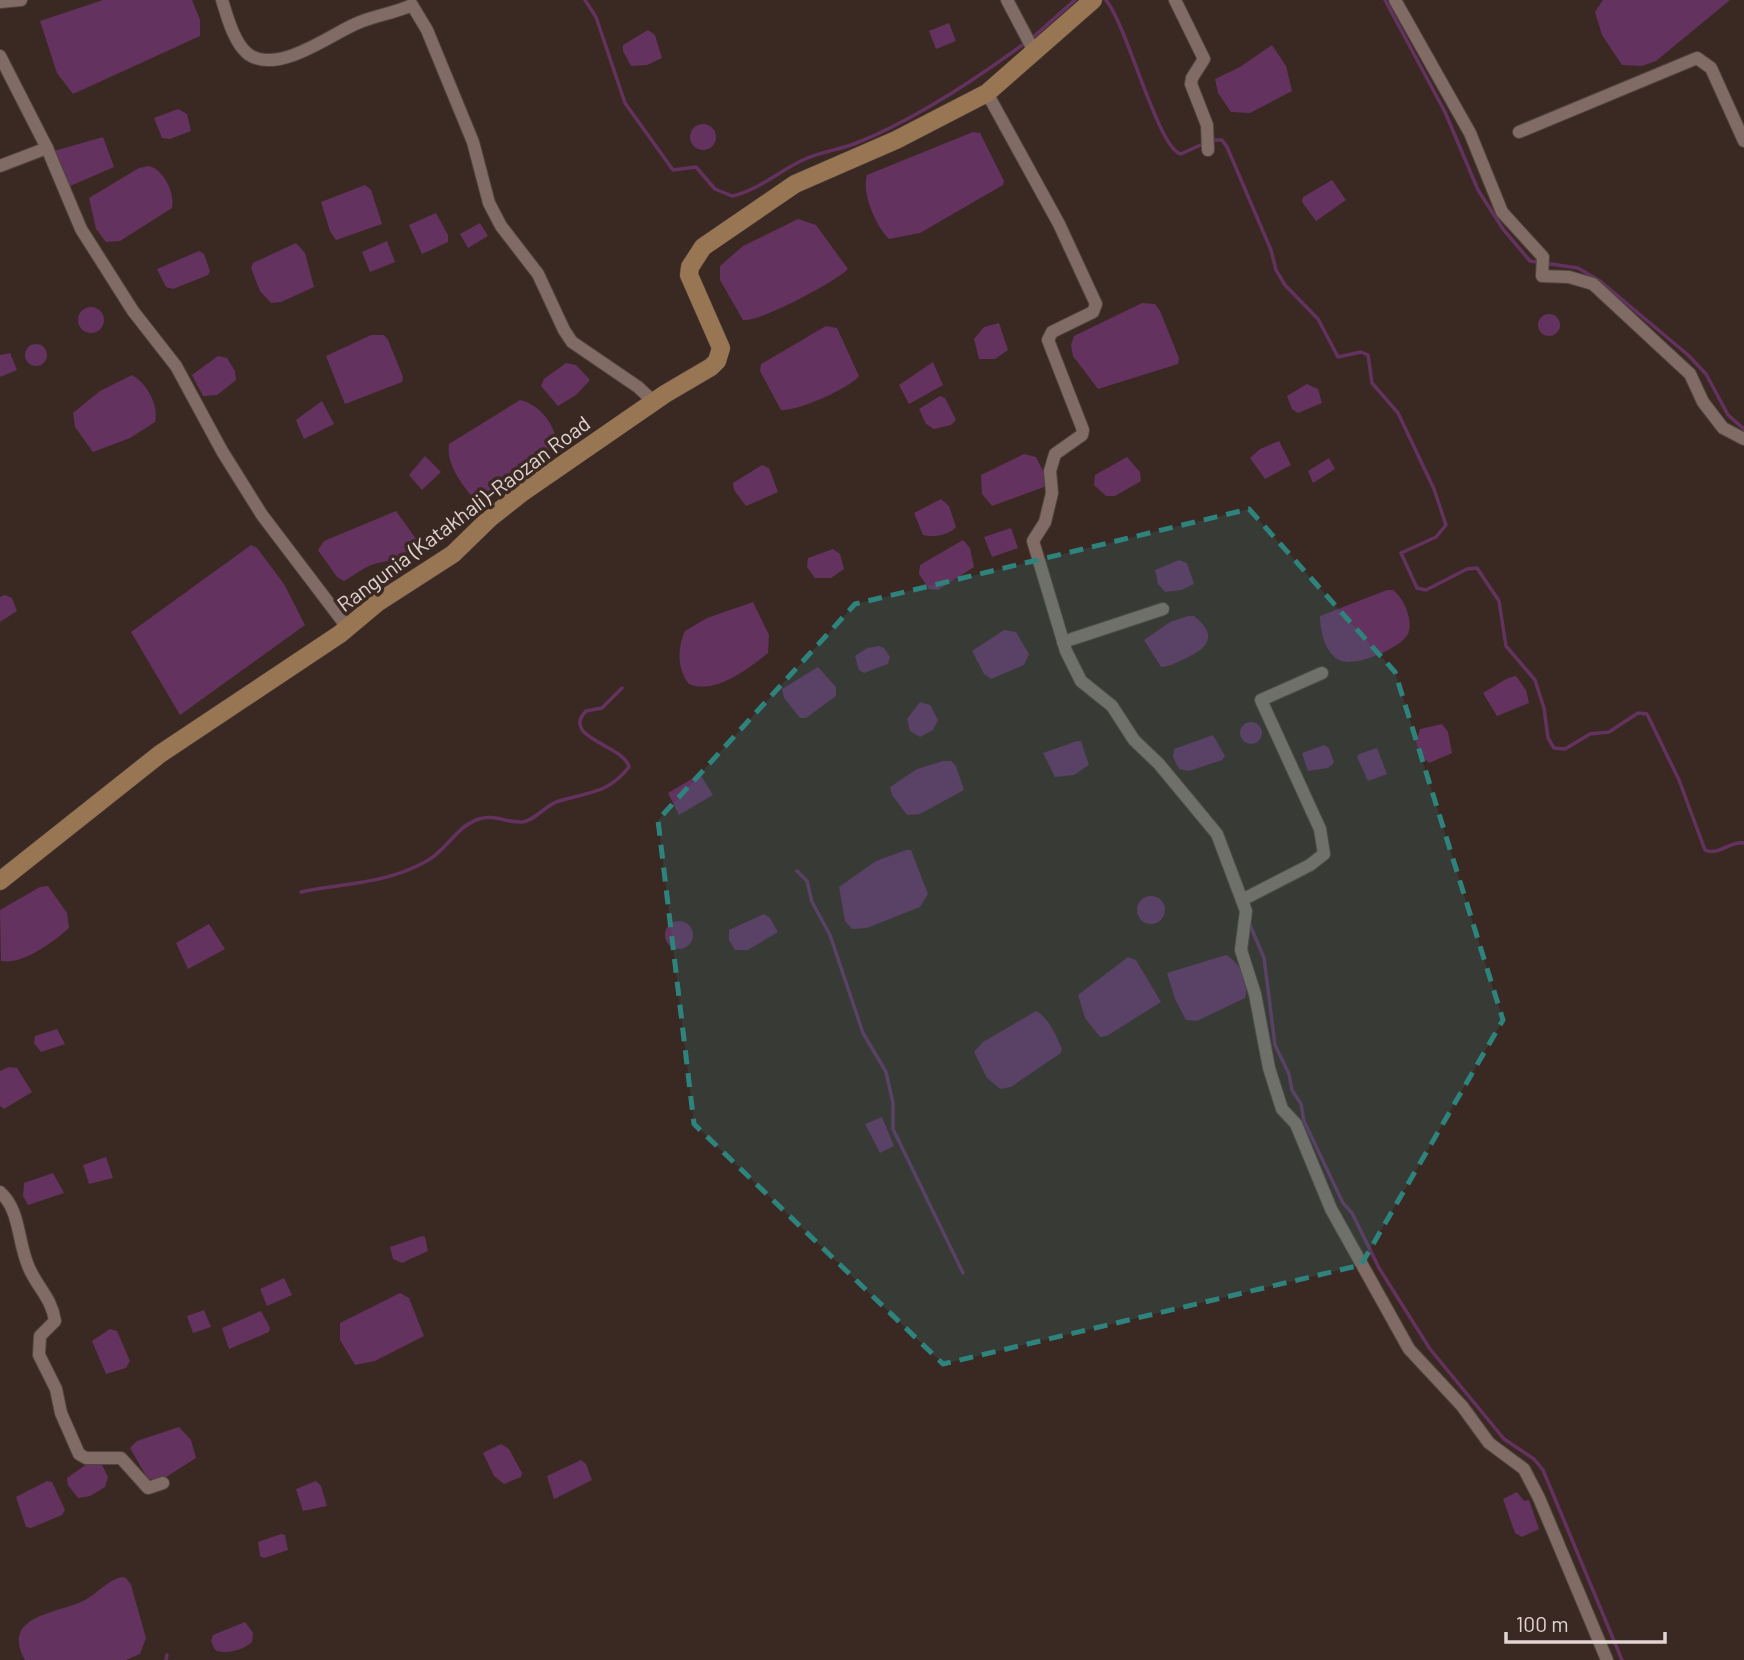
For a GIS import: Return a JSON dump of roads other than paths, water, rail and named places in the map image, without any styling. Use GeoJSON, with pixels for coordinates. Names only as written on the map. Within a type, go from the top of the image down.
{"type":"FeatureCollection","features":[{"type":"Feature","properties":{"kind":"main road","name":"Rangunia (Katakhali)-Raozan Road"},"geometry":{"type":"LineString","coordinates":[[0,881],[160,754],[347,628],[377,603],[453,554],[490,518],[523,492],[654,402],[711,367],[721,352],[715,329],[689,275],[703,247],[795,184],[896,140],[987,93],[1030,46],[1090,1]]}},
{"type":"Feature","properties":{"kind":"street"},"geometry":{"type":"LineString","coordinates":[[0,2],[21,0]]}},
{"type":"Feature","properties":{"kind":"street"},"geometry":{"type":"LineString","coordinates":[[222,0],[244,50],[251,56],[262,58],[278,57],[311,48],[360,22],[412,5],[427,30],[473,142],[489,203],[501,226],[538,274],[564,330],[572,342],[638,387],[654,402]]}},
{"type":"Feature","properties":{"kind":"street"},"geometry":{"type":"LineString","coordinates":[[1007,0],[1030,46]]}},
{"type":"Feature","properties":{"kind":"street"},"geometry":{"type":"LineString","coordinates":[[1175,0],[1204,59],[1191,84],[1207,125],[1208,150]]}},
{"type":"Feature","properties":{"kind":"street"},"geometry":{"type":"LineString","coordinates":[[1395,0],[1470,133],[1502,212],[1542,255],[1543,277],[1569,276],[1593,284],[1690,374],[1703,402],[1723,428],[1744,439]]}},
{"type":"Feature","properties":{"kind":"street"},"geometry":{"type":"LineString","coordinates":[[0,56],[47,148],[81,229],[133,311],[176,366],[222,451],[262,515],[347,628]]}},
{"type":"Feature","properties":{"kind":"street"},"geometry":{"type":"LineString","coordinates":[[1519,132],[1697,58],[1711,68],[1744,141]]}},
{"type":"Feature","properties":{"kind":"street"},"geometry":{"type":"LineString","coordinates":[[987,93],[1059,225],[1096,304],[1093,312],[1052,332],[1048,340],[1083,429],[1082,435],[1055,454],[1050,471],[1050,503],[1045,523],[1033,541],[1052,597],[1063,642],[1082,681],[1112,706],[1134,740],[1210,822],[1242,900],[1246,918],[1241,950],[1255,993],[1262,1043],[1282,1110],[1296,1124],[1331,1209],[1401,1337],[1489,1443],[1524,1469],[1539,1498],[1607,1660]]}},
{"type":"Feature","properties":{"kind":"street"},"geometry":{"type":"LineString","coordinates":[[0,166],[47,148]]}},
{"type":"Feature","properties":{"kind":"street"},"geometry":{"type":"LineString","coordinates":[[1063,642],[1163,608]]}},
{"type":"Feature","properties":{"kind":"street"},"geometry":{"type":"LineString","coordinates":[[1242,900],[1310,865],[1324,854],[1320,830],[1261,700],[1322,673]]}},
{"type":"Feature","properties":{"kind":"street"},"geometry":{"type":"LineString","coordinates":[[0,1192],[11,1207],[30,1271],[53,1307],[54,1321],[40,1336],[39,1355],[56,1389],[61,1413],[79,1454],[86,1458],[121,1458],[148,1488],[163,1483]]}},
{"type":"Feature","properties":{"kind":"waterway"},"geometry":{"type":"LineString","coordinates":[[585,0],[596,17],[625,103],[673,170],[696,167],[715,189],[732,196],[751,189],[803,160],[854,144],[920,112],[1025,43]]}},
{"type":"Feature","properties":{"kind":"waterway"},"geometry":{"type":"LineString","coordinates":[[1031,39],[1075,0]]}},
{"type":"Feature","properties":{"kind":"waterway"},"geometry":{"type":"LineString","coordinates":[[1106,0],[1123,34],[1153,110],[1172,147],[1181,154],[1205,143]]}},
{"type":"Feature","properties":{"kind":"waterway"},"geometry":{"type":"LineString","coordinates":[[1385,0],[1445,112],[1478,190],[1503,229],[1530,261],[1578,268],[1600,281],[1688,355],[1706,374],[1728,415],[1744,429]]}},
{"type":"Feature","properties":{"kind":"waterway"},"geometry":{"type":"LineString","coordinates":[[1212,140],[1222,140],[1227,147],[1271,250],[1276,270],[1285,285],[1318,319],[1338,357],[1361,352],[1368,355],[1372,383],[1398,413],[1434,489],[1446,525],[1436,537],[1401,553],[1417,588],[1426,590],[1467,569],[1477,568],[1499,601],[1506,646],[1535,680],[1544,708],[1548,738],[1554,748],[1565,749],[1590,734],[1609,732],[1638,713],[1647,714],[1679,780],[1705,850],[1715,851],[1744,843]]}},
{"type":"Feature","properties":{"kind":"waterway"},"geometry":{"type":"LineString","coordinates":[[301,892],[395,875],[433,857],[464,828],[479,819],[527,821],[554,803],[597,791],[613,782],[629,767],[625,759],[587,735],[581,728],[580,720],[586,711],[602,708],[622,688]]}},
{"type":"Feature","properties":{"kind":"waterway"},"geometry":{"type":"LineString","coordinates":[[797,871],[807,881],[812,902],[830,935],[863,1033],[886,1072],[893,1103],[893,1129],[963,1273]]}},
{"type":"Feature","properties":{"kind":"waterway"},"geometry":{"type":"LineString","coordinates":[[1250,925],[1264,958],[1275,1045],[1289,1074],[1292,1090],[1301,1104],[1304,1121],[1343,1203],[1352,1213],[1379,1268],[1430,1349],[1504,1439],[1534,1459],[1543,1470],[1622,1660]]}},
{"type":"Feature","properties":{"kind":"waterway"},"geometry":{"type":"LineString","coordinates":[[166,1660],[167,1655]]}}]}
